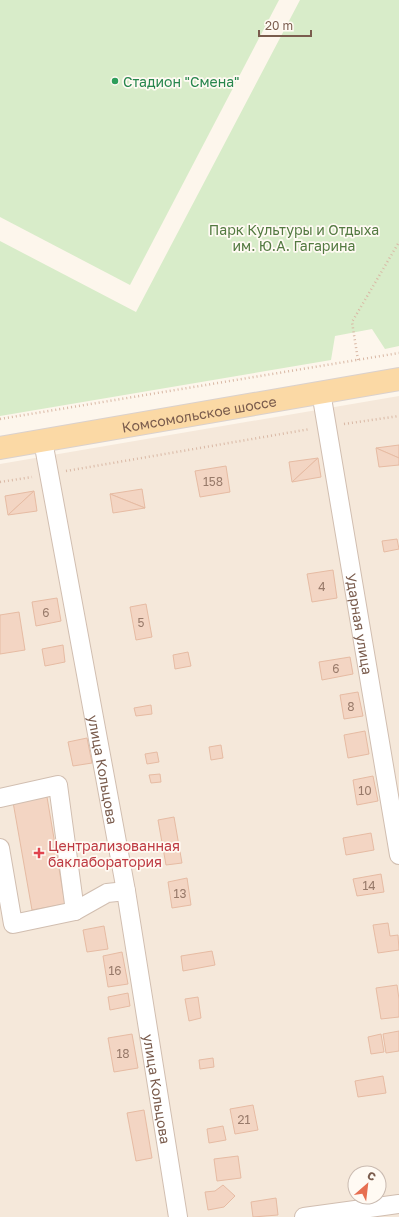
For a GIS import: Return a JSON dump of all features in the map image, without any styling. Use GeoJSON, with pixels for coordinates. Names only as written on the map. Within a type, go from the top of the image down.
{"type":"FeatureCollection","features":[{"type":"Feature","properties":{"kind":"main road","name":"Комсомольское шоссе"},"geometry":{"type":"LineString","coordinates":[[0,448],[399,379]]}},
{"type":"Feature","properties":{"kind":"street","name":"Ударная улица"},"geometry":{"type":"LineString","coordinates":[[321,392],[399,855]]}},
{"type":"Feature","properties":{"kind":"street","name":"улица Кольцова"},"geometry":{"type":"LineString","coordinates":[[43,441],[126,891],[178,1217]]}},
{"type":"Feature","properties":{"kind":"street"},"geometry":{"type":"LineString","coordinates":[[0,798],[58,785],[75,911]]}},
{"type":"Feature","properties":{"kind":"street"},"geometry":{"type":"LineString","coordinates":[[0,848],[13,924],[75,911],[107,894],[126,891]]}},
{"type":"Feature","properties":{"kind":"street"},"geometry":{"type":"LineString","coordinates":[[304,1217],[399,1204]]}},
{"type":"Feature","properties":{"kind":"path"},"geometry":{"type":"LineString","coordinates":[[358,360],[352,322],[399,242]]}},
{"type":"Feature","properties":{"kind":"path"},"geometry":{"type":"LineString","coordinates":[[0,419],[399,353]]}},
{"type":"Feature","properties":{"kind":"path"},"geometry":{"type":"LineString","coordinates":[[0,482],[326,426],[399,416]]}},
{"type":"Feature","properties":{"kind":"shaded area"},"geometry":{"type":"Polygon","coordinates":[[[399,396],[399,1217],[0,1217],[0,464],[399,396]]]}},
{"type":"Feature","properties":{"kind":"green space","name":"Стадион \"Смена\""},"geometry":{"type":"Polygon","coordinates":[[[0,0],[279,0],[130,285],[0,217],[0,0]]]}},
{"type":"Feature","properties":{"kind":"green space","name":"Парк Культуры и Отдыха им. Ю.А. Гагарина"},"geometry":{"type":"Polygon","coordinates":[[[300,0],[399,0],[399,346],[385,349],[372,329],[335,336],[331,360],[0,416],[0,241],[136,312],[300,0]]]}},
{"type":"Feature","properties":{"kind":"building"},"geometry":{"type":"Polygon","coordinates":[[[399,445],[399,458],[376,448],[399,445]]]}},
{"type":"Feature","properties":{"kind":"building"},"geometry":{"type":"Polygon","coordinates":[[[376,448],[399,458],[399,465],[379,467],[376,448]]]}},
{"type":"Feature","properties":{"kind":"building"},"geometry":{"type":"Polygon","coordinates":[[[318,458],[292,482],[289,462],[318,458]]]}},
{"type":"Feature","properties":{"kind":"building"},"geometry":{"type":"Polygon","coordinates":[[[318,458],[321,477],[292,482],[318,458]]]}},
{"type":"Feature","properties":{"kind":"building"},"geometry":{"type":"Polygon","coordinates":[[[226,466],[230,492],[200,497],[195,471],[226,466]]]}},
{"type":"Feature","properties":{"kind":"building"},"geometry":{"type":"Polygon","coordinates":[[[142,489],[145,508],[110,494],[142,489]]]}},
{"type":"Feature","properties":{"kind":"building"},"geometry":{"type":"Polygon","coordinates":[[[34,491],[8,515],[5,496],[34,491]]]}},
{"type":"Feature","properties":{"kind":"building"},"geometry":{"type":"Polygon","coordinates":[[[34,491],[37,511],[8,515],[34,491]]]}},
{"type":"Feature","properties":{"kind":"building"},"geometry":{"type":"Polygon","coordinates":[[[110,494],[145,508],[113,513],[110,494]]]}},
{"type":"Feature","properties":{"kind":"building"},"geometry":{"type":"Polygon","coordinates":[[[397,539],[399,549],[384,552],[382,541],[397,539]]]}},
{"type":"Feature","properties":{"kind":"building"},"geometry":{"type":"Polygon","coordinates":[[[333,570],[337,598],[312,602],[307,574],[333,570]]]}},
{"type":"Feature","properties":{"kind":"building"},"geometry":{"type":"Polygon","coordinates":[[[57,598],[61,621],[36,626],[32,602],[57,598]]]}},
{"type":"Feature","properties":{"kind":"building"},"geometry":{"type":"Polygon","coordinates":[[[146,604],[152,637],[136,640],[130,607],[146,604]]]}},
{"type":"Feature","properties":{"kind":"building"},"geometry":{"type":"Polygon","coordinates":[[[19,612],[25,650],[0,654],[0,615],[19,612]]]}},
{"type":"Feature","properties":{"kind":"building"},"geometry":{"type":"Polygon","coordinates":[[[63,645],[65,662],[45,666],[42,649],[63,645]]]}},
{"type":"Feature","properties":{"kind":"building"},"geometry":{"type":"Polygon","coordinates":[[[188,652],[191,666],[175,669],[173,655],[188,652]]]}},
{"type":"Feature","properties":{"kind":"building"},"geometry":{"type":"Polygon","coordinates":[[[350,657],[353,674],[322,680],[319,662],[350,657]]]}},
{"type":"Feature","properties":{"kind":"building"},"geometry":{"type":"Polygon","coordinates":[[[358,692],[363,716],[344,719],[340,695],[358,692]]]}},
{"type":"Feature","properties":{"kind":"building"},"geometry":{"type":"Polygon","coordinates":[[[151,705],[152,714],[136,716],[134,708],[151,705]]]}},
{"type":"Feature","properties":{"kind":"building"},"geometry":{"type":"Polygon","coordinates":[[[365,731],[369,754],[348,758],[344,735],[365,731]]]}},
{"type":"Feature","properties":{"kind":"building"},"geometry":{"type":"Polygon","coordinates":[[[87,738],[92,763],[73,766],[68,742],[87,738]]]}},
{"type":"Feature","properties":{"kind":"building"},"geometry":{"type":"Polygon","coordinates":[[[221,745],[223,758],[211,760],[209,747],[221,745]]]}},
{"type":"Feature","properties":{"kind":"building"},"geometry":{"type":"Polygon","coordinates":[[[157,752],[159,762],[147,764],[145,754],[157,752]]]}},
{"type":"Feature","properties":{"kind":"building"},"geometry":{"type":"Polygon","coordinates":[[[160,774],[161,782],[151,783],[149,775],[160,774]]]}},
{"type":"Feature","properties":{"kind":"building"},"geometry":{"type":"Polygon","coordinates":[[[373,776],[378,801],[357,805],[353,780],[373,776]]]}},
{"type":"Feature","properties":{"kind":"building","name":"Централизованная баклаборатория"},"geometry":{"type":"Polygon","coordinates":[[[47,797],[65,904],[32,910],[13,802],[47,797]]]}},
{"type":"Feature","properties":{"kind":"building"},"geometry":{"type":"Polygon","coordinates":[[[174,817],[182,863],[166,865],[158,820],[174,817]]]}},
{"type":"Feature","properties":{"kind":"building"},"geometry":{"type":"Polygon","coordinates":[[[371,833],[374,850],[346,855],[343,838],[371,833]]]}},
{"type":"Feature","properties":{"kind":"building"},"geometry":{"type":"Polygon","coordinates":[[[381,874],[384,892],[357,896],[353,879],[381,874]]]}},
{"type":"Feature","properties":{"kind":"building"},"geometry":{"type":"Polygon","coordinates":[[[187,878],[191,905],[172,908],[168,882],[187,878]]]}},
{"type":"Feature","properties":{"kind":"building"},"geometry":{"type":"Polygon","coordinates":[[[388,923],[390,936],[398,935],[399,950],[378,953],[373,925],[388,923]]]}},
{"type":"Feature","properties":{"kind":"building"},"geometry":{"type":"Polygon","coordinates":[[[104,926],[108,949],[87,952],[83,930],[104,926]]]}},
{"type":"Feature","properties":{"kind":"building"},"geometry":{"type":"Polygon","coordinates":[[[212,951],[215,965],[183,971],[181,956],[212,951]]]}},
{"type":"Feature","properties":{"kind":"building"},"geometry":{"type":"Polygon","coordinates":[[[122,952],[128,984],[108,987],[103,956],[122,952]]]}},
{"type":"Feature","properties":{"kind":"building"},"geometry":{"type":"Polygon","coordinates":[[[397,985],[399,1017],[381,1019],[376,988],[397,985]]]}},
{"type":"Feature","properties":{"kind":"building"},"geometry":{"type":"Polygon","coordinates":[[[128,993],[130,1006],[110,1010],[108,997],[128,993]]]}},
{"type":"Feature","properties":{"kind":"building"},"geometry":{"type":"Polygon","coordinates":[[[198,997],[201,1018],[189,1021],[185,999],[198,997]]]}},
{"type":"Feature","properties":{"kind":"building"},"geometry":{"type":"Polygon","coordinates":[[[399,1031],[399,1051],[386,1053],[383,1034],[399,1031]]]}},
{"type":"Feature","properties":{"kind":"building"},"geometry":{"type":"Polygon","coordinates":[[[132,1034],[138,1068],[114,1072],[108,1038],[132,1034]]]}},
{"type":"Feature","properties":{"kind":"building"},"geometry":{"type":"Polygon","coordinates":[[[381,1034],[384,1052],[371,1054],[368,1037],[381,1034]]]}},
{"type":"Feature","properties":{"kind":"building"},"geometry":{"type":"Polygon","coordinates":[[[213,1058],[214,1067],[200,1069],[199,1060],[213,1058]]]}},
{"type":"Feature","properties":{"kind":"building"},"geometry":{"type":"Polygon","coordinates":[[[383,1076],[386,1093],[358,1097],[355,1081],[383,1076]]]}},
{"type":"Feature","properties":{"kind":"building"},"geometry":{"type":"Polygon","coordinates":[[[253,1105],[258,1130],[235,1134],[230,1109],[253,1105]]]}},
{"type":"Feature","properties":{"kind":"building"},"geometry":{"type":"Polygon","coordinates":[[[144,1110],[152,1158],[136,1161],[127,1113],[144,1110]]]}},
{"type":"Feature","properties":{"kind":"building"},"geometry":{"type":"Polygon","coordinates":[[[223,1126],[226,1140],[209,1143],[207,1129],[223,1126]]]}},
{"type":"Feature","properties":{"kind":"building"},"geometry":{"type":"Polygon","coordinates":[[[238,1156],[241,1178],[217,1181],[214,1159],[238,1156]]]}},
{"type":"Feature","properties":{"kind":"building"},"geometry":{"type":"Polygon","coordinates":[[[223,1185],[235,1196],[224,1207],[208,1210],[205,1192],[215,1191],[223,1185]]]}},
{"type":"Feature","properties":{"kind":"building"},"geometry":{"type":"Polygon","coordinates":[[[276,1198],[278,1215],[253,1217],[251,1202],[276,1198]]]}},
{"type":"Feature","properties":{"kind":"place","name":"Стадион \"Смена\""},"geometry":{"type":"Point","coordinates":[115,81]}},
{"type":"Feature","properties":{"kind":"place","name":"Централизованная баклаборатория"},"geometry":{"type":"Point","coordinates":[39,853]}}]}
